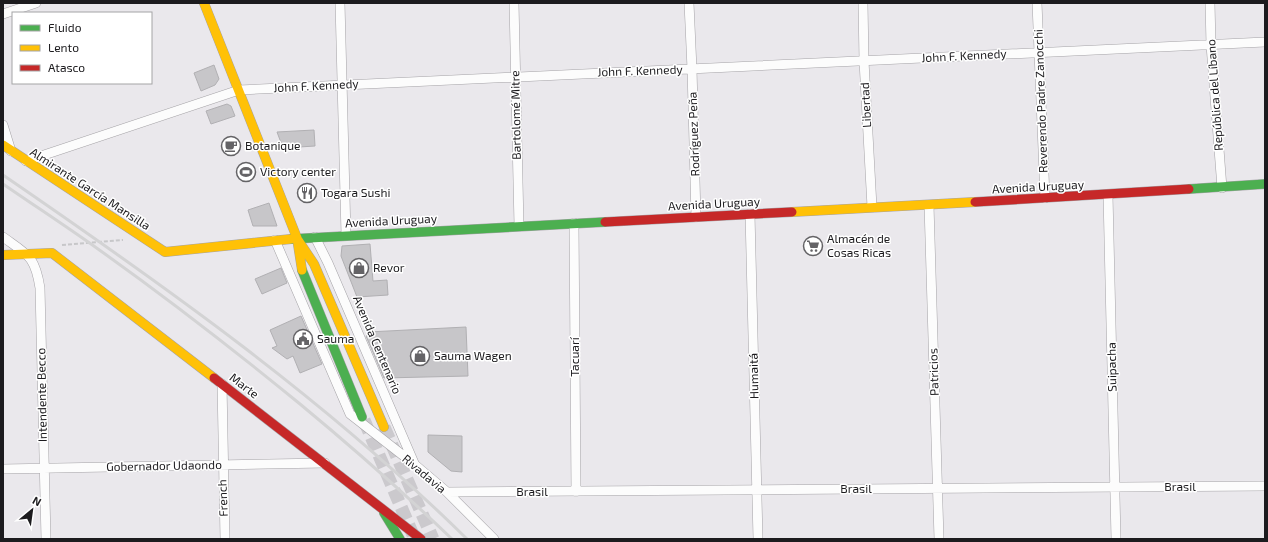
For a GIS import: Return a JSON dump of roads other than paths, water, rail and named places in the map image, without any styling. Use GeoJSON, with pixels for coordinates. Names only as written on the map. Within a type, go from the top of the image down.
{"type":"FeatureCollection","features":[{"type":"Feature","properties":{"kind":"street"},"geometry":{"type":"LineString","coordinates":[[3,14],[36,3]]}},
{"type":"Feature","properties":{"kind":"street"},"geometry":{"type":"LineString","coordinates":[[204,3],[297,238],[314,264],[384,427]]}},
{"type":"Feature","properties":{"kind":"street"},"geometry":{"type":"LineString","coordinates":[[340,3],[346,235]]}},
{"type":"Feature","properties":{"kind":"street","name":"Bartolomé Mitre"},"geometry":{"type":"LineString","coordinates":[[514,3],[519,226]]}},
{"type":"Feature","properties":{"kind":"street","name":"Rodríguez Peña"},"geometry":{"type":"LineString","coordinates":[[689,3],[696,217]]}},
{"type":"Feature","properties":{"kind":"street","name":"Libertad"},"geometry":{"type":"LineString","coordinates":[[862,3],[872,207]]}},
{"type":"Feature","properties":{"kind":"street","name":"Reverendo Padre Zanocchi"},"geometry":{"type":"LineString","coordinates":[[1037,3],[1046,198]]}},
{"type":"Feature","properties":{"kind":"street","name":"República del Líbano"},"geometry":{"type":"LineString","coordinates":[[1210,3],[1211,45],[1222,188]]}},
{"type":"Feature","properties":{"kind":"street","name":"John F. Kennedy"},"geometry":{"type":"LineString","coordinates":[[26,161],[239,90],[1265,42]]}},
{"type":"Feature","properties":{"kind":"street"},"geometry":{"type":"LineString","coordinates":[[3,125],[11,151]]}},
{"type":"Feature","properties":{"kind":"street","name":"Almirante García Mansilla"},"geometry":{"type":"LineString","coordinates":[[3,145],[165,252]]}},
{"type":"Feature","properties":{"kind":"street","name":"Avenida Uruguay"},"geometry":{"type":"LineString","coordinates":[[165,252],[297,238],[1108,195],[1265,184]]}},
{"type":"Feature","properties":{"kind":"street","name":"Suipacha"},"geometry":{"type":"LineString","coordinates":[[1108,195],[1116,539]]}},
{"type":"Feature","properties":{"kind":"street","name":"Patricios"},"geometry":{"type":"LineString","coordinates":[[928,204],[939,539]]}},
{"type":"Feature","properties":{"kind":"street","name":"Humaitá"},"geometry":{"type":"LineString","coordinates":[[750,214],[758,539]]}},
{"type":"Feature","properties":{"kind":"street","name":"Tacuarí"},"geometry":{"type":"LineString","coordinates":[[574,223],[576,492]]}},
{"type":"Feature","properties":{"kind":"street"},"geometry":{"type":"LineString","coordinates":[[3,237],[27,254]]}},
{"type":"Feature","properties":{"kind":"street","name":"Avenida Centenario"},"geometry":{"type":"LineString","coordinates":[[315,237],[328,263],[414,464]]}},
{"type":"Feature","properties":{"kind":"street"},"geometry":{"type":"LineString","coordinates":[[297,238],[302,271],[362,417]]}},
{"type":"Feature","properties":{"kind":"street","name":"Rivadavia"},"geometry":{"type":"LineString","coordinates":[[275,240],[350,414],[447,492],[494,539]]}},
{"type":"Feature","properties":{"kind":"street","name":"Marte"},"geometry":{"type":"LineString","coordinates":[[27,254],[52,253],[325,463],[421,539]]}},
{"type":"Feature","properties":{"kind":"street"},"geometry":{"type":"LineString","coordinates":[[3,254],[27,254]]}},
{"type":"Feature","properties":{"kind":"street","name":"Intendente Becco"},"geometry":{"type":"LineString","coordinates":[[27,254],[33,263],[38,276],[40,288],[46,539]]}},
{"type":"Feature","properties":{"kind":"street","name":"French"},"geometry":{"type":"LineString","coordinates":[[222,384],[222,464],[225,539]]}},
{"type":"Feature","properties":{"kind":"street","name":"Gobernador Udaondo"},"geometry":{"type":"LineString","coordinates":[[3,469],[325,463]]}},
{"type":"Feature","properties":{"kind":"street","name":"Brasil"},"geometry":{"type":"LineString","coordinates":[[447,492],[1265,486]]}},
{"type":"Feature","properties":{"kind":"street"},"geometry":{"type":"LineString","coordinates":[[377,504],[400,539]]}},
{"type":"Feature","properties":{"kind":"tunnel"},"geometry":{"type":"LineString","coordinates":[[364,420],[413,535]]}},
{"type":"Feature","properties":{"kind":"tunnel"},"geometry":{"type":"LineString","coordinates":[[384,427],[433,539]]}},
{"type":"Feature","properties":{"kind":"railway"},"geometry":{"type":"LineString","coordinates":[[3,175],[124,259],[243,346],[358,439],[467,539]]}},
{"type":"Feature","properties":{"kind":"railway"},"geometry":{"type":"LineString","coordinates":[[3,184],[75,233],[175,305],[250,364],[358,453],[452,539]]}},
{"type":"Feature","properties":{"kind":"place","name":"Botanique"},"geometry":{"type":"Point","coordinates":[231,146]}},
{"type":"Feature","properties":{"kind":"place","name":"Victory center"},"geometry":{"type":"Point","coordinates":[246,172]}},
{"type":"Feature","properties":{"kind":"place","name":"Togara Sushi"},"geometry":{"type":"Point","coordinates":[307,193]}},
{"type":"Feature","properties":{"kind":"place","name":"Almacén de Cosas Ricas"},"geometry":{"type":"Point","coordinates":[813,246]}},
{"type":"Feature","properties":{"kind":"place","name":"Revor"},"geometry":{"type":"Point","coordinates":[359,268]}},
{"type":"Feature","properties":{"kind":"place","name":"Sauma"},"geometry":{"type":"Point","coordinates":[303,339]}},
{"type":"Feature","properties":{"kind":"place","name":"Sauma Wagen"},"geometry":{"type":"Point","coordinates":[420,356]}}]}
